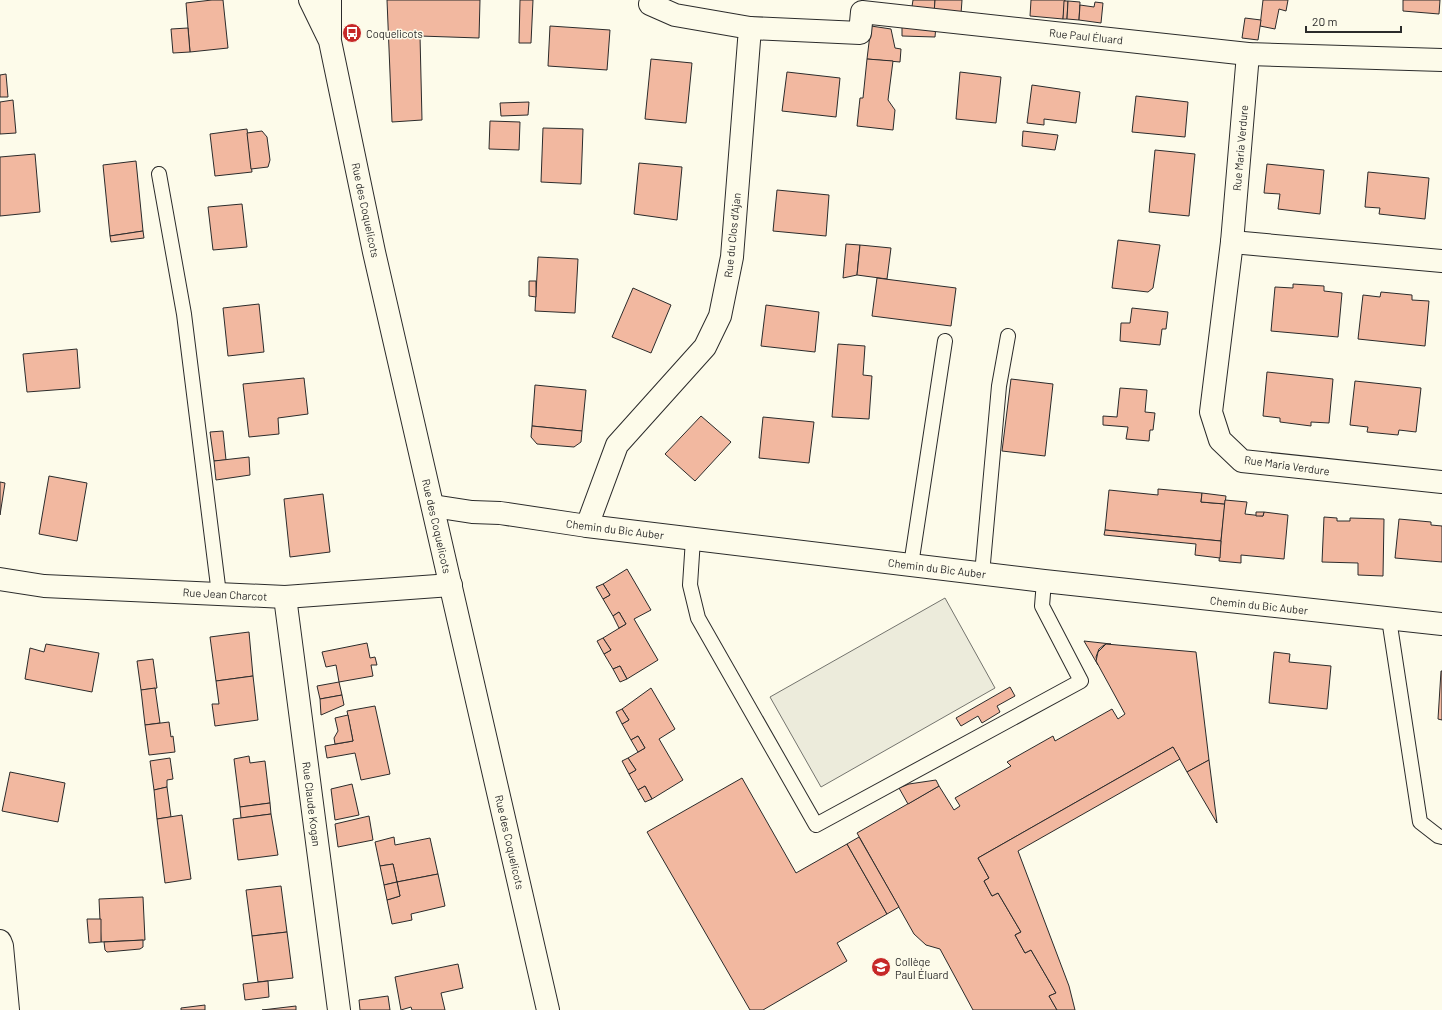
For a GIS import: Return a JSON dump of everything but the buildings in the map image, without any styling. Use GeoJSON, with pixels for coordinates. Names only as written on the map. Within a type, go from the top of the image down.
{"type":"FeatureCollection","features":[{"type":"Feature","properties":{"kind":"street","name":"Rue des Coquelicots"},"geometry":{"type":"LineString","coordinates":[[310,0],[330,41]]}},
{"type":"Feature","properties":{"kind":"street","name":"Rue des Coquelicots"},"geometry":{"type":"LineString","coordinates":[[330,0],[330,41],[374,252],[548,1010]]}},
{"type":"Feature","properties":{"kind":"street"},"geometry":{"type":"LineString","coordinates":[[650,4],[674,15],[750,28]]}},
{"type":"Feature","properties":{"kind":"street","name":"Rue Paul Éluard"},"geometry":{"type":"LineString","coordinates":[[750,28],[860,34],[862,12],[1248,54],[1442,60]]}},
{"type":"Feature","properties":{"kind":"street","name":"Rue du Clos d’Ajan"},"geometry":{"type":"LineString","coordinates":[[587,526],[617,445],[706,346],[720,316],[732,257],[750,28]]}},
{"type":"Feature","properties":{"kind":"street","name":"Rue Maria Verdure"},"geometry":{"type":"LineString","coordinates":[[1248,54],[1232,242],[1211,412],[1220,440],[1242,461],[1442,482]]}},
{"type":"Feature","properties":{"kind":"street"},"geometry":{"type":"LineString","coordinates":[[1232,242],[1442,261]]}},
{"type":"Feature","properties":{"kind":"street","name":"Chemin du Bic Auber"},"geometry":{"type":"LineString","coordinates":[[433,506],[472,512],[500,513],[587,526],[982,574],[1442,624]]}},
{"type":"Feature","properties":{"kind":"street","name":"Rue Jean Charcot"},"geometry":{"type":"LineString","coordinates":[[0,579],[44,586],[285,597],[451,585]]}},
{"type":"Feature","properties":{"kind":"street","name":"Rue Claude Kogan"},"geometry":{"type":"LineString","coordinates":[[285,597],[339,1010]]}},
{"type":"Feature","properties":{"kind":"street"},"geometry":{"type":"LineString","coordinates":[[0,941],[2,946],[8,1010]]}},
{"type":"Feature","properties":{"kind":"lane"},"geometry":{"type":"LineString","coordinates":[[159,174],[184,314],[219,594]]}},
{"type":"Feature","properties":{"kind":"lane"},"geometry":{"type":"LineString","coordinates":[[982,574],[999,386],[1008,336]]}},
{"type":"Feature","properties":{"kind":"lane"},"geometry":{"type":"LineString","coordinates":[[911,565],[945,341]]}},
{"type":"Feature","properties":{"kind":"lane"},"geometry":{"type":"LineString","coordinates":[[693,538],[690,585],[698,618],[816,825],[1081,681],[1042,606],[1044,581]]}},
{"type":"Feature","properties":{"kind":"lane"},"geometry":{"type":"LineString","coordinates":[[1389,619],[1420,822],[1438,836],[1442,837]]}},
{"type":"Feature","properties":{"kind":"shaded area"},"geometry":{"type":"Polygon","coordinates":[[[945,598],[995,688],[821,787],[770,697],[945,598]]]}},
{"type":"Feature","properties":{"kind":"place","name":"Coquelicots"},"geometry":{"type":"Point","coordinates":[352,33]}},
{"type":"Feature","properties":{"kind":"place","name":"Collège Paul Éluard"},"geometry":{"type":"Point","coordinates":[881,967]}}]}
